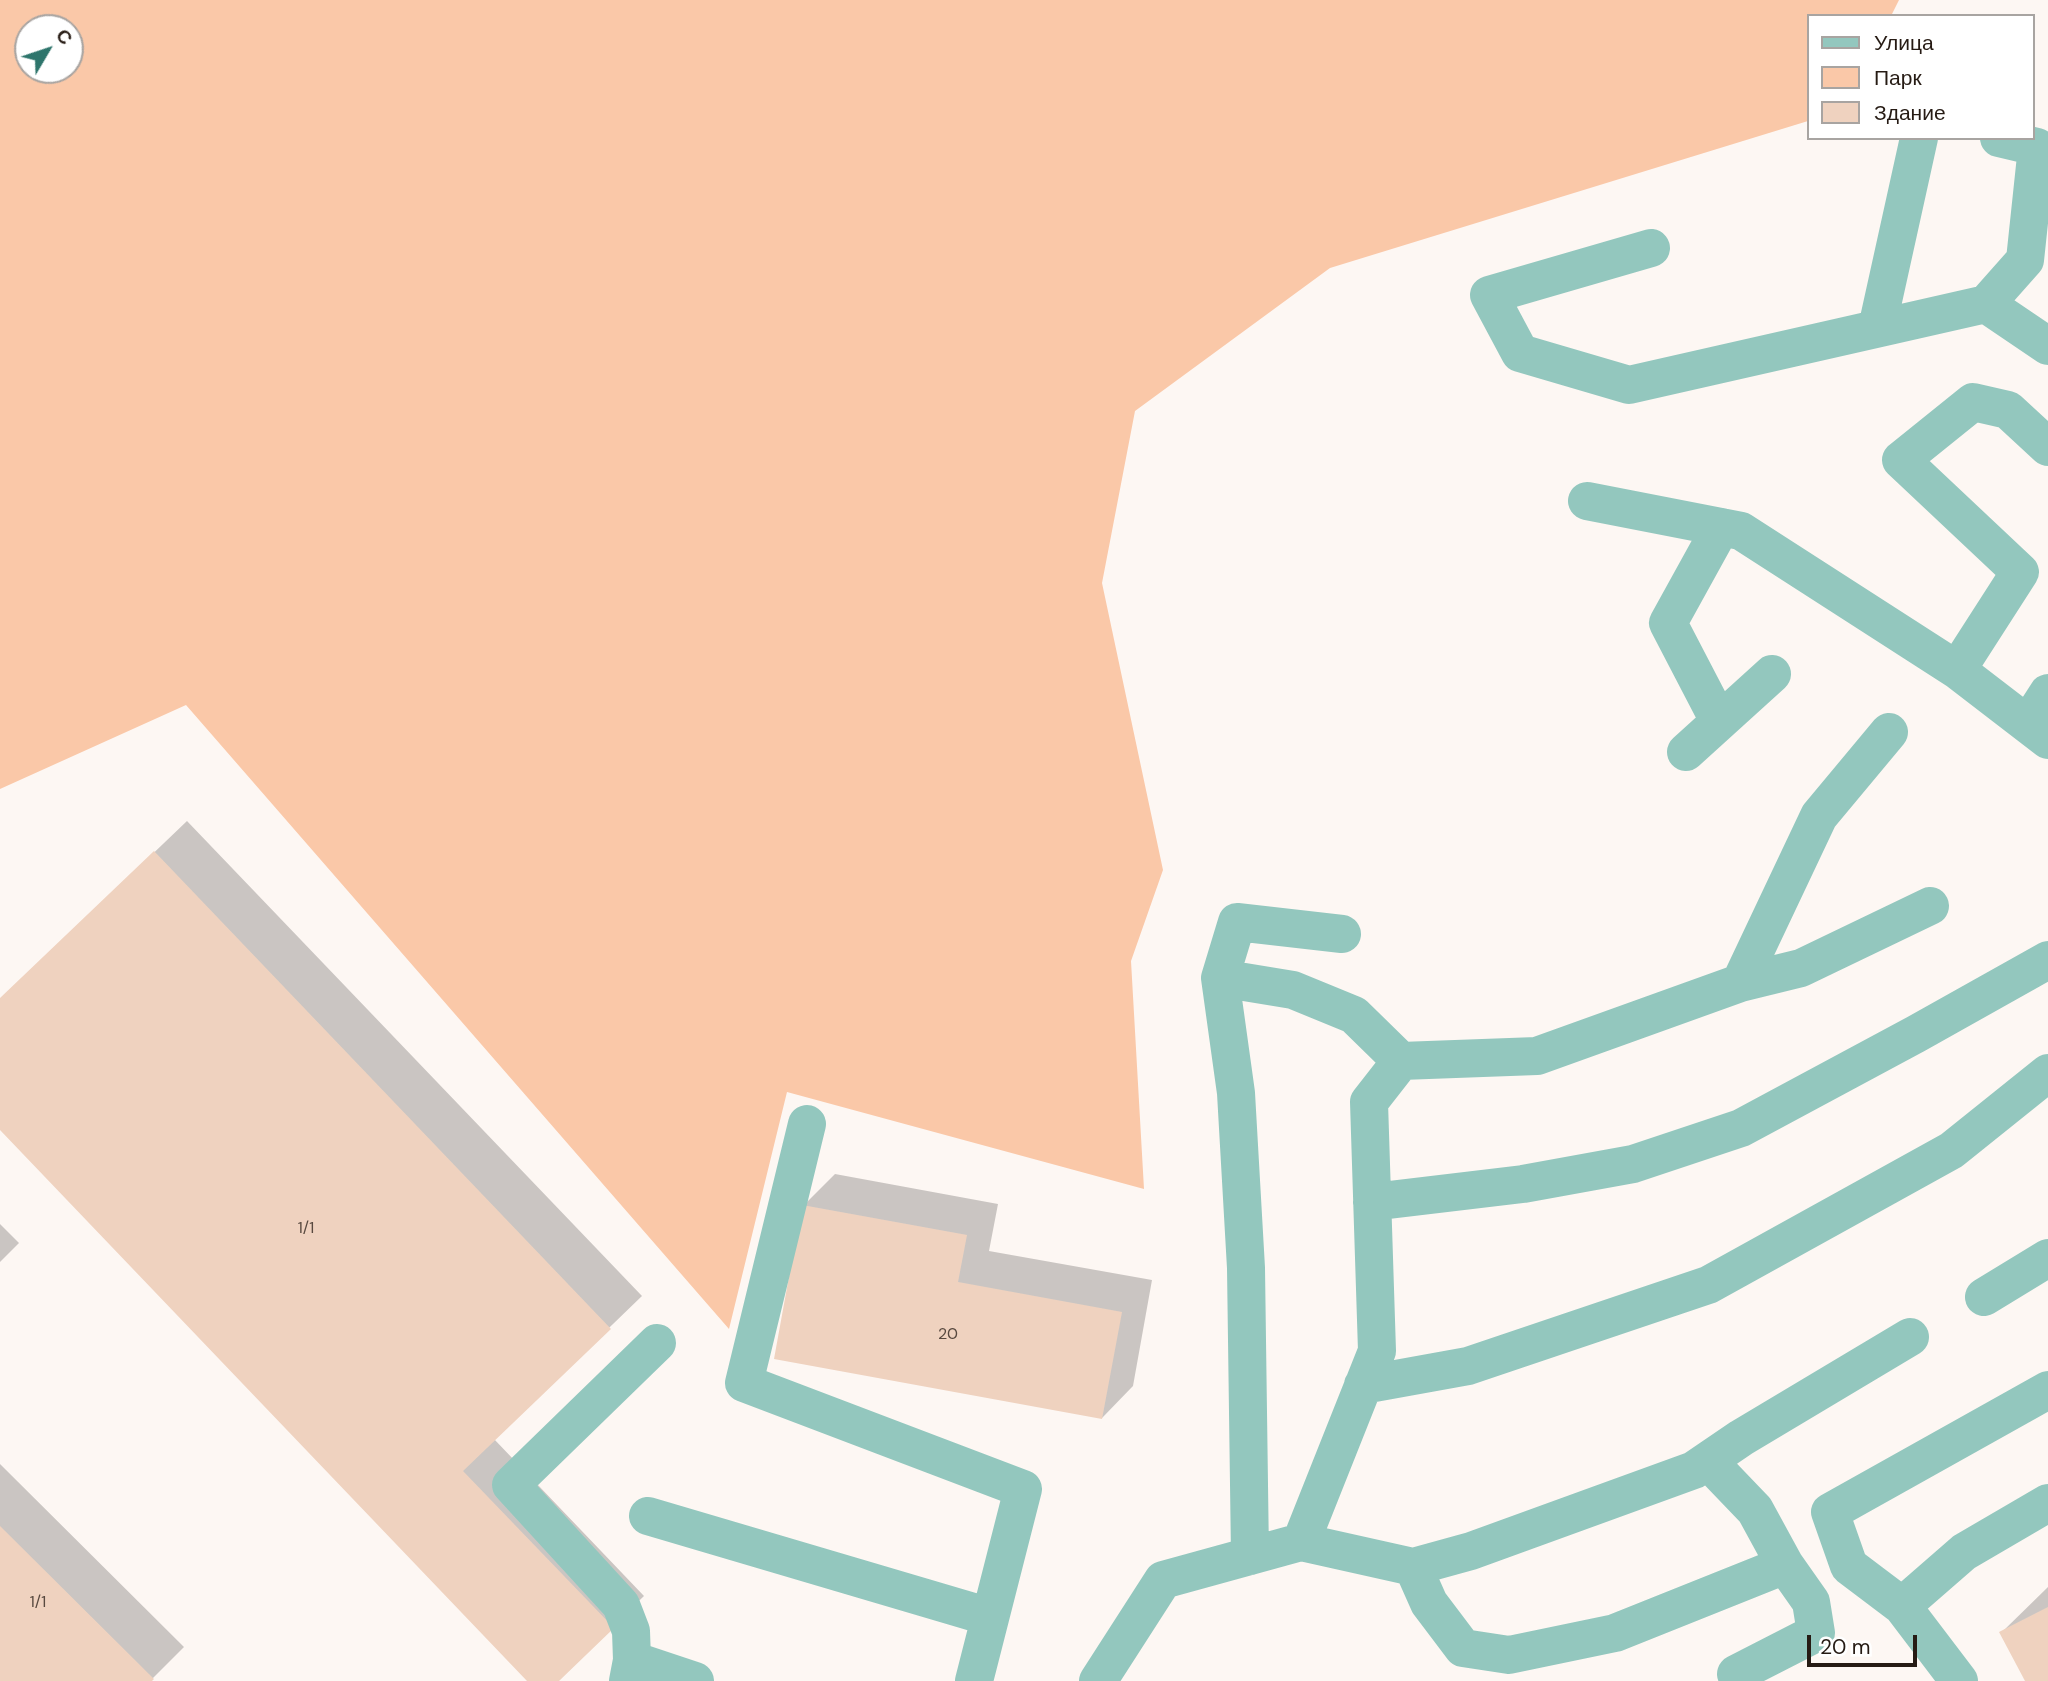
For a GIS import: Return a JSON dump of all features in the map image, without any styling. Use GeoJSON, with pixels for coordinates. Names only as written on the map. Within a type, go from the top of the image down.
{"type":"FeatureCollection","features":[{"type":"Feature","properties":{"kind":"street"},"geometry":{"type":"LineString","coordinates":[[1877,328],[1919,140]]}},
{"type":"Feature","properties":{"kind":"street"},"geometry":{"type":"LineString","coordinates":[[1651,248],[1489,295],[1520,353],[1629,385],[1986,304],[2025,260],[2037,148],[2007,140]]}},
{"type":"Feature","properties":{"kind":"street"},"geometry":{"type":"LineString","coordinates":[[1986,304],[2048,346]]}},
{"type":"Feature","properties":{"kind":"street"},"geometry":{"type":"LineString","coordinates":[[1957,670],[2020,572],[1901,460],[1973,402],[2008,410],[2048,447]]}},
{"type":"Feature","properties":{"kind":"street"},"geometry":{"type":"LineString","coordinates":[[1587,501],[1741,531],[1957,670],[2041,719]]}},
{"type":"Feature","properties":{"kind":"street"},"geometry":{"type":"LineString","coordinates":[[1719,721],[1668,623],[1721,527]]}},
{"type":"Feature","properties":{"kind":"street"},"geometry":{"type":"LineString","coordinates":[[1686,752],[1772,674]]}},
{"type":"Feature","properties":{"kind":"street"},"geometry":{"type":"LineString","coordinates":[[1740,983],[1819,816],[1889,732]]}},
{"type":"Feature","properties":{"kind":"street"},"geometry":{"type":"LineString","coordinates":[[1220,978],[1293,990],[1354,1015],[1401,1061],[1537,1056],[1740,983],[1801,968],[1930,906]]}},
{"type":"Feature","properties":{"kind":"street"},"geometry":{"type":"LineString","coordinates":[[1250,1556],[1246,1255],[1237,1093],[1220,978],[1237,922],[1342,934]]}},
{"type":"Feature","properties":{"kind":"street"},"geometry":{"type":"LineString","coordinates":[[1372,1202],[1523,1184],[1633,1164],[1741,1128],[2048,960]]}},
{"type":"Feature","properties":{"kind":"street"},"geometry":{"type":"LineString","coordinates":[[1301,1542],[1377,1351],[1369,1102],[1401,1061]]}},
{"type":"Feature","properties":{"kind":"street"},"geometry":{"type":"LineString","coordinates":[[1363,1385],[1468,1366],[1708,1285],[1952,1150],[2048,1073]]}},
{"type":"Feature","properties":{"kind":"street"},"geometry":{"type":"LineString","coordinates":[[807,1124],[744,1383],[1023,1489],[974,1681]]}},
{"type":"Feature","properties":{"kind":"street"},"geometry":{"type":"LineString","coordinates":[[1984,1297],[2048,1258]]}},
{"type":"Feature","properties":{"kind":"street"},"geometry":{"type":"LineString","coordinates":[[1098,1681],[1163,1580],[1301,1542],[1413,1567],[1471,1551],[1694,1470],[1741,1438],[1910,1337]]}},
{"type":"Feature","properties":{"kind":"street"},"geometry":{"type":"LineString","coordinates":[[657,1343],[511,1485],[621,1605],[631,1630],[630,1671],[695,1681]]}},
{"type":"Feature","properties":{"kind":"street"},"geometry":{"type":"LineString","coordinates":[[1959,1681],[1902,1606],[1849,1566],[1830,1511],[2048,1391]]}},
{"type":"Feature","properties":{"kind":"street"},"geometry":{"type":"LineString","coordinates":[[1709,1461],[1755,1510],[1785,1565],[1811,1602],[1816,1633],[1737,1674]]}},
{"type":"Feature","properties":{"kind":"street"},"geometry":{"type":"LineString","coordinates":[[1902,1606],[1964,1552],[2048,1503]]}},
{"type":"Feature","properties":{"kind":"street"},"geometry":{"type":"LineString","coordinates":[[648,1516],[990,1617]]}},
{"type":"Feature","properties":{"kind":"street"},"geometry":{"type":"LineString","coordinates":[[1413,1567],[1429,1603],[1463,1648],[1508,1655],[1615,1633],[1785,1565]]}},
{"type":"Feature","properties":{"kind":"green space"},"geometry":{"type":"Polygon","coordinates":[[[0,0],[1899,0],[1892,14],[1806,14],[1806,122],[1330,268],[1135,411],[1102,583],[1163,870],[1131,961],[1144,1189],[787,1092],[729,1329],[186,705],[0,789],[0,0]]]}},
{"type":"Feature","properties":{"kind":"building"},"geometry":{"type":"Polygon","coordinates":[[[154,851],[611,1329],[463,1471],[614,1628],[559,1681],[527,1681],[0,1130],[0,998],[154,851]]]}},
{"type":"Feature","properties":{"kind":"building"},"geometry":{"type":"Polygon","coordinates":[[[802,1205],[967,1235],[958,1282],[1122,1312],[1102,1419],[774,1359],[802,1205]]]}},
{"type":"Feature","properties":{"kind":"building"},"geometry":{"type":"Polygon","coordinates":[[[0,1526],[154,1679],[152,1681],[0,1681],[0,1526]]]}},
{"type":"Feature","properties":{"kind":"building"},"geometry":{"type":"Polygon","coordinates":[[[2048,1607],[2048,1681],[2025,1681],[1999,1632],[2048,1607]]]}}]}
